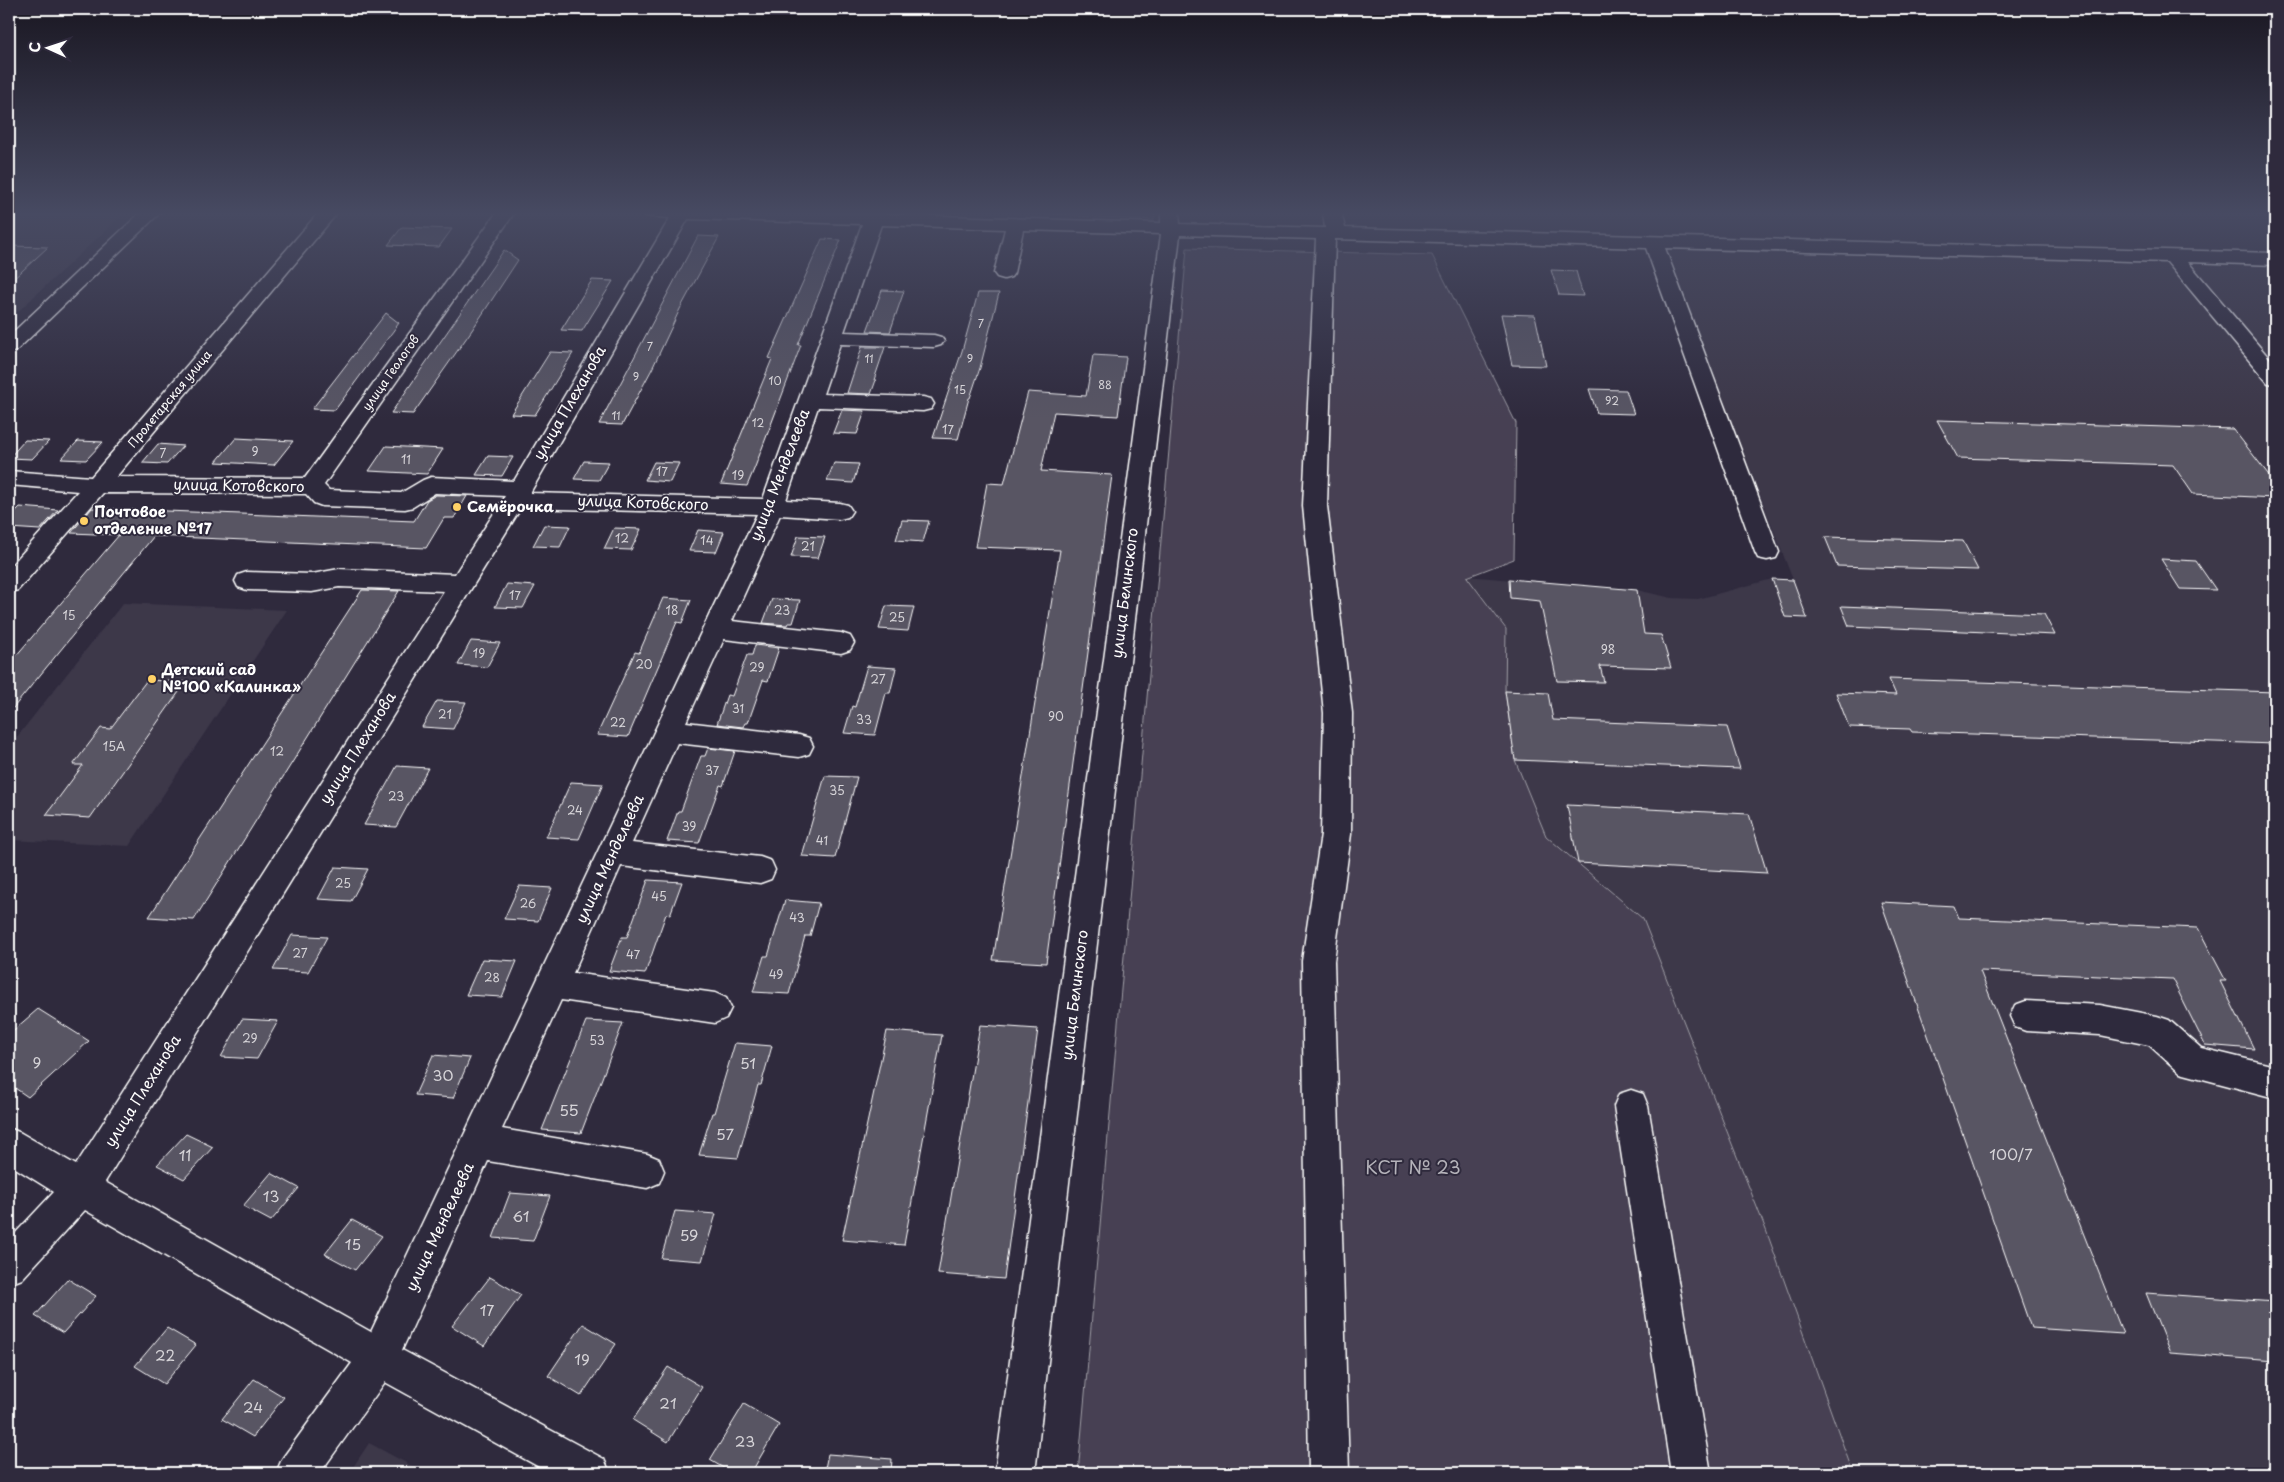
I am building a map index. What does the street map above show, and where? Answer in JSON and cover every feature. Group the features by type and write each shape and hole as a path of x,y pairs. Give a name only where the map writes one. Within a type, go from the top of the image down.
{"street":[{"path":"9,347 79,281"},
{"name":"Пролетарская улица","path":"9,584 97,485 271,281"},
{"name":"улица Геологов","path":"312,486 457,281"},
{"name":"улица Плеханова","path":"9,1266 81,1189 517,494 642,281"},
{"name":"улица Менделеева","path":"296,1473 380,1358 772,506 851,281"},
{"name":"улица Белинского","path":"1015,1473 1163,281"},
{"path":"1329,281 1315,506 1338,713 1336,834 1318,961 1329,1473"},
{"path":"1667,281 1767,552"},
{"path":"2193,281 2275,378"},
{"path":"831,338 934,341"},
{"path":"809,400 923,404"},
{"name":"улица Котовского","path":"9,478 97,485 312,486 322,498 378,501 405,501 431,485 517,494 840,511"},
{"path":"247,581 312,583 338,578 462,583"},
{"path":"715,629 841,643"},
{"path":"668,731 799,746"},
{"path":"612,852 760,870"},
{"path":"552,984 715,1008"},
{"path":"2026,1016 2100,1020 2157,1032 2192,1062 2275,1082"},
{"path":"1631,1106 1690,1473"},
{"path":"479,1142 647,1171"},
{"path":"9,1145 81,1189 380,1358 590,1473"}],"shaded area":[{"path":"9,281 51,281 9,320"},
{"path":"1676,281 2275,281 2275,1473 1853,1473 1766,1230 1643,919 1546,836 1515,760 1505,691 1506,629 1466,576 1637,590 1672,598 1698,599 1772,579 1793,580"},
{"name":"Детский сад №100 «Калинка»","path":"123,603 287,610 129,846 9,840 9,747"},
{"path":"369,1443 425,1473 349,1473"}],"green space":[{"name":"КСТ № 23","path":"1184,281 1445,281 1516,423 1514,559 1467,577 1506,629 1505,691 1515,760 1546,836 1643,919 1766,1230 1853,1473 1078,1473"}],"building":[{"path":"482,281 504,281 413,414 391,413"},
{"path":"591,281 613,281 582,331 561,330"},
{"path":"674,281 695,281 622,425 599,424"},
{"path":"803,281 824,281 798,345 801,345 747,486 721,484 772,359 769,358"},
{"path":"1555,281 1579,281 1583,296 1559,295"},
{"path":"882,290 904,291 890,332 867,331"},
{"path":"978,293 999,293 980,368 969,398 958,439 933,438 962,351"},
{"path":"386,313 399,323 335,410 312,409"},
{"path":"1501,314 1535,315 1546,366 1512,365"},
{"path":"862,347 885,347 874,380 876,380 871,394 847,393"},
{"path":"550,352 573,353 535,415 511,414"},
{"path":"1093,355 1126,357 1118,416 1054,412 1041,471 1112,475 1046,963 993,960 1060,550 975,547 987,483 1004,484 1028,392 1086,396"},
{"path":"1589,389 1626,390 1634,414 1597,413"},
{"path":"842,410 865,411 857,434 833,433"},
{"path":"1937,420 2233,429 2275,483 2275,498 2193,494 2173,465 1958,458"},
{"path":"236,438 293,441 274,465 216,462"},
{"path":"25,440 49,441 32,459 9,458"},
{"path":"78,441 103,442 86,460 61,459"},
{"path":"158,444 183,446 167,464 142,463"},
{"path":"386,446 443,449 427,474 369,471"},
{"path":"488,456 513,457 502,476 476,475"},
{"path":"584,461 609,462 599,480 574,479"},
{"path":"654,462 679,463 670,482 645,480"},
{"path":"834,463 859,464 853,483 827,481"},
{"path":"436,495 467,496 454,518 444,518 426,548 154,536 9,713 9,664 119,535 71,533 92,508 414,521 427,500"},
{"path":"20,507 58,510 40,530 9,528 9,518"},
{"path":"902,520 929,521 923,542 896,540"},
{"path":"544,525 570,526 560,547 533,546"},
{"path":"614,528 641,529 631,550 604,549"},
{"path":"698,530 724,532 716,552 689,551"},
{"path":"798,536 825,537 818,558 791,557"},
{"path":"1825,537 1963,541 1978,570 1837,566"},
{"path":"2161,559 2196,561 2216,590 2180,589"},
{"path":"1509,579 1637,590 1644,634 1661,635 1671,668 1600,666 1604,682 1557,681 1540,601 1510,598"},
{"path":"1772,579 1793,580 1807,618 1785,617"},
{"path":"507,584 535,586 523,608 495,607"},
{"path":"362,590 399,591 194,920 149,917"},
{"path":"663,598 691,600 682,623 677,622 628,737 597,735 635,652 639,653"},
{"path":"772,599 800,600 793,623 788,623 787,625 763,623"},
{"path":"886,606 914,607 908,631 879,629"},
{"path":"1841,606 2044,614 2055,635 1849,626"},
{"path":"471,641 500,643 487,667 458,665"},
{"path":"755,645 779,648 768,681 763,680 748,723 745,723 743,727 717,724 727,695 732,696 747,655 752,655"},
{"path":"867,666 896,668 890,693 886,693 875,735 844,733 852,706 855,707"},
{"path":"1889,679 2275,692 2275,744 1912,732 1910,729 1849,727 1836,693 1896,695"},
{"path":"147,680 186,682 90,818 46,815 83,765 73,765 101,728 110,729"},
{"path":"1505,691 1548,693 1553,720 1727,727 1740,769 1515,760"},
{"path":"437,701 466,702 453,729 422,727"},
{"path":"708,748 735,751 723,786 720,785 699,843 667,841 678,811 681,811 701,756 705,756"},
{"path":"397,766 428,768 396,827 364,825"},
{"path":"825,776 857,777 835,858 802,856"},
{"path":"571,782 603,784 579,839 546,837"},
{"path":"1567,805 1749,814 1767,873 1578,863"},
{"path":"335,867 368,869 351,901 318,899"},
{"path":"648,880 682,882 670,915 666,914 645,974 609,971 622,937 627,937"},
{"path":"519,886 552,888 538,921 504,919"},
{"path":"785,900 819,903 810,936 805,936 789,994 753,992 764,956 768,956"},
{"path":"1881,902 1954,906 1959,918 2198,928 2226,981 2220,981 2254,1049 2205,1045 2172,979 1980,971 2123,1334 2031,1328"},
{"path":"292,935 327,937 308,972 273,970"},
{"path":"482,959 517,961 502,997 466,995"},
{"path":"38,1009 89,1041 28,1097 9,1084 9,1034"},
{"path":"242,1019 278,1021 257,1059 221,1057"},
{"path":"586,1021 623,1023 581,1133 542,1130"},
{"path":"980,1025 1038,1029 1004,1279 938,1274"},
{"path":"887,1031 942,1035 904,1245 842,1240"},
{"path":"735,1043 772,1046 761,1085 758,1085 738,1158 699,1155 712,1113 714,1113"},
{"path":"433,1055 470,1058 453,1098 415,1095"},
{"path":"186,1134 213,1147 184,1179 157,1165"},
{"path":"271,1173 299,1188 271,1221 243,1206"},
{"path":"510,1193 550,1196 533,1241 493,1238"},
{"path":"675,1211 716,1214 702,1261 661,1258"},
{"path":"352,1220 382,1236 355,1270 325,1254"},
{"path":"490,1277 521,1295 484,1346 452,1326"},
{"path":"68,1279 96,1296 63,1333 35,1316"},
{"path":"2146,1293 2275,1302 2275,1361 2170,1353"},
{"path":"583,1324 616,1344 581,1396 548,1376"},
{"path":"167,1328 196,1345 164,1384 135,1366"},
{"path":"668,1367 702,1387 668,1442 633,1420"},
{"path":"254,1379 284,1397 253,1437 222,1419"},
{"path":"744,1404 779,1425 751,1473 732,1473 710,1460"},
{"path":"828,1454 892,1459 891,1473 824,1473"}],"place":[{"name":"Семёрочка","path":"457,507"},
{"name":"Почтовое отделение №17","path":"84,521"},
{"name":"Детский сад №100 «Калинка»","path":"152,679"}]}
